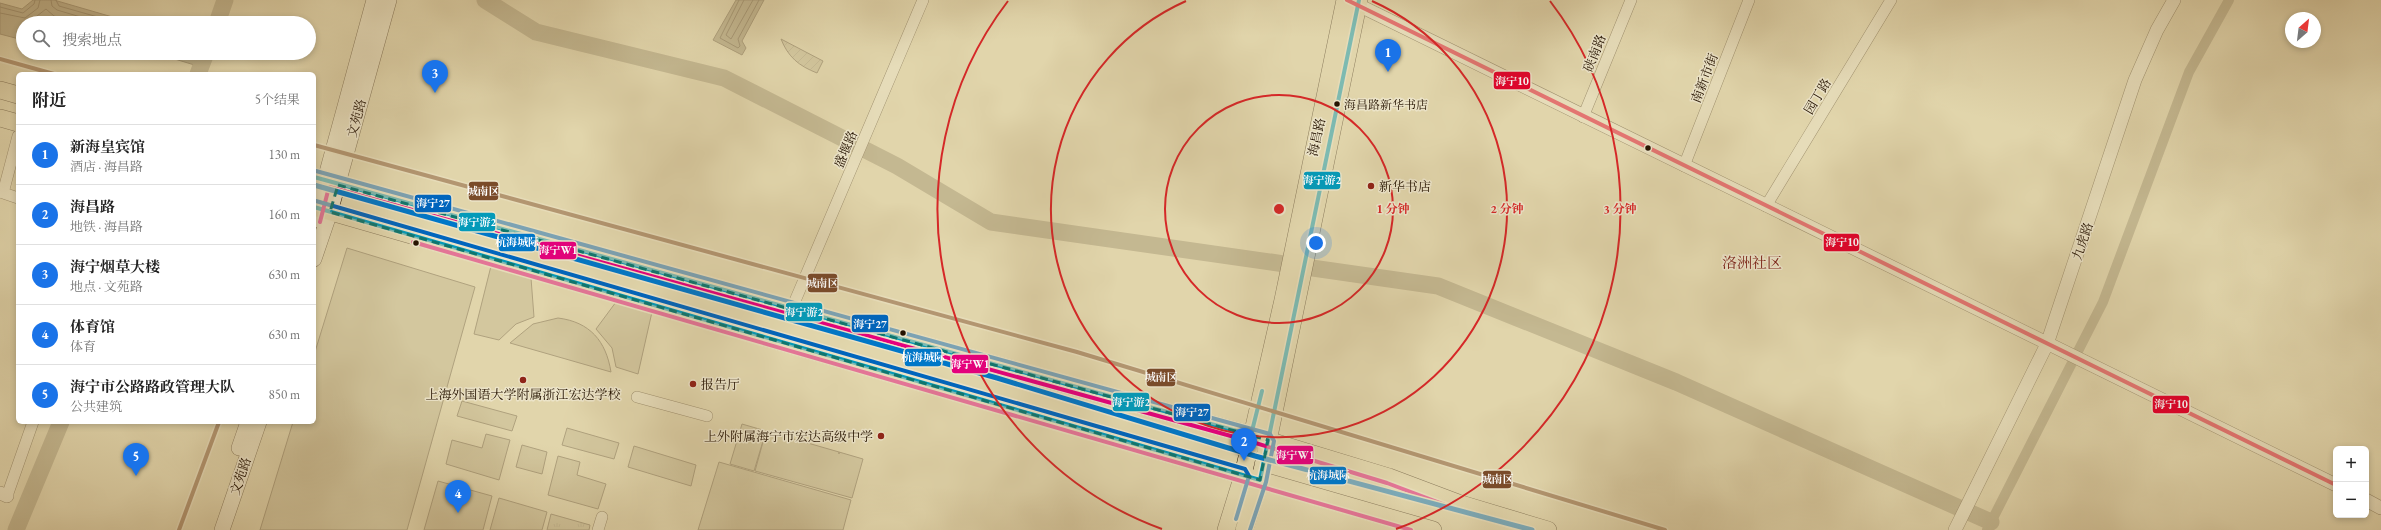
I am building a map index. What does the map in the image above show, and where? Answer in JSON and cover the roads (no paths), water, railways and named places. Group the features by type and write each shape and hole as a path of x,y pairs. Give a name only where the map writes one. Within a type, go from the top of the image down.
{"main road":[{"name":"文苑路","path":"316,240 319,212 325,181 374,0"},
{"name":"文苑路","path":"325,181 389,0"},
{"name":"海昌路","path":"1244,530 1260,480 1268,440 1290,301 1352,1"},
{"path":"0,90 16,94"},
{"path":"0,118 16,122"},
{"path":"325,181 1252,435 1389,477 1458,503 1548,530"},
{"path":"319,212 1433,530"},
{"name":"海昌路","path":"1226,530 1243,475 1252,435 1290,301"},
{"name":"文苑路","path":"212,530 247,424"},
{"name":"文苑路","path":"222,530 258,424"}],"street":[{"name":"盛堰路","path":"792,308 923,0"},
{"name":"硖南路","path":"1584,116 1631,0"},
{"name":"南新市街","path":"1684,166 1749,0"},
{"name":"园丁路","path":"1766,206 1891,0"},
{"name":"九虎路","path":"1955,530 2051,347 2135,80 2157,30 2174,0"},
{"path":"1352,1 2051,347 2333,484"},
{"path":"16,143 2,192 16,197"},
{"path":"637,397 707,416"},
{"path":"4,494 32,424"},
{"path":"2369,502 2381,508"},
{"path":"598,530 602,517"}],"water":[{"path":"33,0 54,0 109,16 16,16 16,38 0,34 0,3 22,9"},
{"path":"736,0 764,0 742,41 746,48 742,55 713,40"},
{"path":"178,60 204,60 201,67"}],"waterway":[{"path":"219,16 225,0"},
{"path":"485,0 536,32 724,78 897,166 991,222 1438,286 1676,382 1991,522"},
{"path":"1987,530 2103,302 2189,72 2229,0"},
{"path":"199,72 203,60"},
{"path":"16,530 60,424"}],"place":[{"name":"新海皇宾馆","path":"1388,72"},
{"name":"海宁烟草大楼","path":"435,93"},
{"name":"海昌路新华书店","path":"1337,104"},
{"name":"新华书店","path":"1371,186"},
{"name":"上海外国语大学附属浙江宏达学校","path":"523,380"},
{"name":"报告厅","path":"693,384"},
{"name":"上外附属海宁市宏达高级中学","path":"881,436"},
{"name":"海昌路","path":"1244,461"},
{"name":"海宁市公路路政管理大队","path":"136,476"},
{"name":"体育馆","path":"458,513"}],"district":[{"name":"洛洲社区","path":"1752,263"}]}
